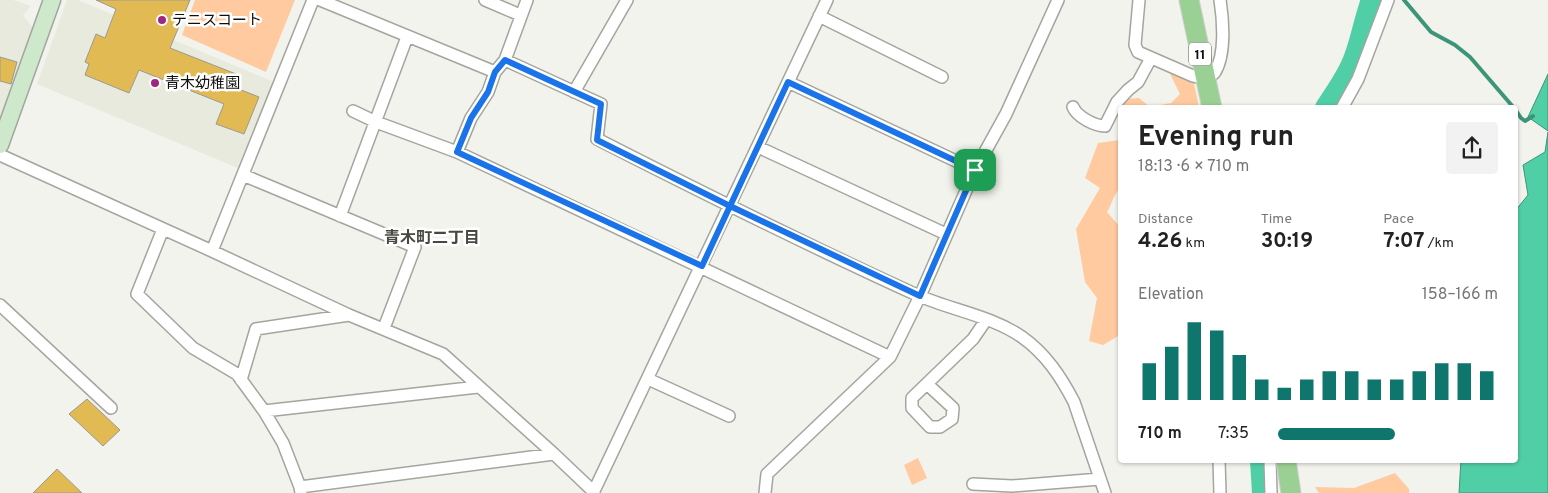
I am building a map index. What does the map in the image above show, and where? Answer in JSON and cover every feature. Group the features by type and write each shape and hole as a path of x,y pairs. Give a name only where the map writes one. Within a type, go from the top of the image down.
{"main road":[{"path":"0,145 52,0"},
{"name":"11","path":"1189,0 1211,105"},
{"path":"1286,463 1291,493"}],"street":[{"path":"212,250 313,0"},
{"path":"320,0 495,72"},
{"path":"485,0 520,15"},
{"path":"457,152 471,118 488,92 495,72 505,60 527,0"},
{"path":"574,92 627,0"},
{"path":"0,154 212,250 349,315 443,354 594,492 827,0"},
{"path":"765,493 767,474 890,357 920,296 975,170 1006,114 1058,0"},
{"path":"1139,0 1135,45 1138,52 1193,76 1206,79 1215,72 1221,52 1223,20 1220,0"},
{"path":"1344,105 1358,79 1388,0"},
{"path":"819,16 942,77"},
{"path":"340,216 407,37"},
{"path":"1073,107 1079,116 1099,126 1105,126 1117,102 1138,82 1151,58"},
{"path":"505,60 601,104 597,140 730,206 920,296 986,320 1022,337 1057,371 1074,402 1105,493"},
{"path":"788,82 975,170"},
{"path":"353,111 376,122 457,152 702,266 890,357"},
{"path":"758,147 946,234"},
{"path":"242,176 415,247 384,328"},
{"path":"163,229 137,294 193,348 236,374 241,380 264,411 283,443 300,490 554,454"},
{"path":"0,305 111,408"},
{"path":"241,380 256,329 349,315"},
{"path":"927,384 973,339 986,320"},
{"path":"648,379 730,416"},
{"path":"264,411 478,387"},
{"path":"1219,463 1220,493"},
{"path":"1270,463 1271,493"},
{"path":"973,484 1012,486 1100,479"}],"shaded area":[{"path":"0,0 13,0 31,6 23,15 36,32 0,126"},
{"name":"青木幼稚園","path":"67,0 78,0 274,82 238,168 37,84"},
{"path":"195,0 295,0 266,72 182,35"},
{"path":"1166,66 1193,79 1199,105 1160,105 1171,103 1180,94"},
{"path":"1548,74 1548,131 1528,117"},
{"path":"1139,98 1148,105 1119,105 1124,99"},
{"path":"1118,106 1118,116 1114,111"},
{"path":"1548,132 1548,493 1459,493 1461,463 1518,463 1518,207 1528,195 1523,165 1545,152"},
{"path":"1118,140 1118,190 1107,212 1118,225 1118,336 1103,345 1089,341 1097,298 1085,282 1076,229 1100,188 1085,178 1098,143"},
{"path":"918,458 927,478 912,485 904,465"},
{"path":"1395,473 1409,489 1409,493 1319,493 1315,487 1354,488"}],"building":[{"path":"96,0 190,0 170,48 236,74 231,86 259,97 244,134 216,124 224,104 139,70 129,93 85,75 89,64 85,62 96,34 105,38 116,9"},
{"path":"0,57 17,62 11,84 0,81"},
{"path":"87,399 120,430 103,446 69,414"},
{"path":"57,469 82,493 33,493"}],"waterway":[{"path":"1329,105 1353,64 1373,0"},
{"path":"1404,0 1431,32 1455,45 1470,57 1511,105"},
{"path":"1518,114 1525,121 1533,116"},
{"path":"1262,463 1264,493"}],"place":[{"name":"テニスコート","path":"162,20"},
{"name":"青木幼稚園","path":"155,83"}],"district":[{"name":"青木町二丁目","path":"432,237"}],"route":[{"path":"975,170 788,82 730,206 702,266 457,152 471,118 488,92 495,72 505,60 601,104 597,140 730,206 920,296 947,230 975,170"}]}
